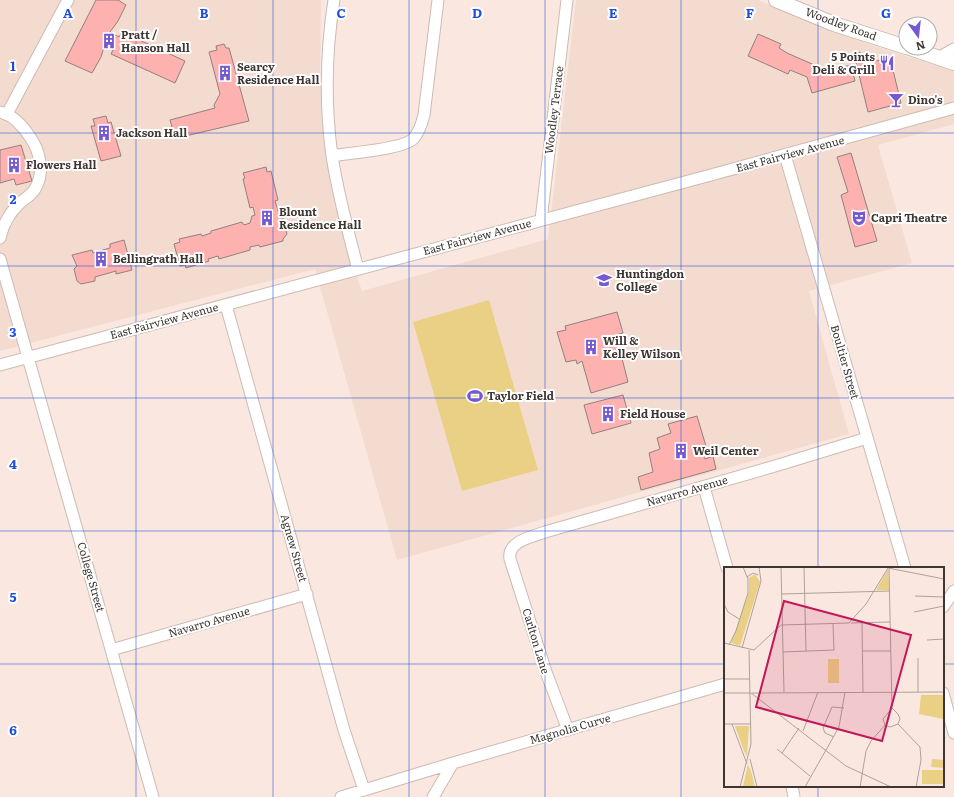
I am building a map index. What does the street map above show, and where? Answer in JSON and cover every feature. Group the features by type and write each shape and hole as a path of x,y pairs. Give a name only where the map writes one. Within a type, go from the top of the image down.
{"main road":[{"name":"Woodley Road","path":"776,0 834,24 898,44"},
{"path":"937,56 954,63"}],"street":[{"path":"0,238 13,210 36,189 40,172 39,156 34,142 26,130 3,113 68,0"},
{"path":"334,0 328,75 332,156 341,202 358,269"},
{"path":"332,156 402,145 414,139 421,126 424,115 438,0"},
{"name":"Woodley Terrace","path":"542,220 567,0"},
{"path":"940,57 954,49"},
{"name":"East Fairview Avenue","path":"0,365 785,155 954,108"},
{"name":"Boultier Street","path":"785,155 905,567"},
{"name":"College Street","path":"0,259 153,797"},
{"name":"Agnew Street","path":"226,305 344,730 364,790"},
{"name":"Navarro Avenue","path":"510,550 517,543 546,532 867,438"},
{"path":"704,486 727,567"},
{"name":"Carlton Lane","path":"510,550 510,559 546,672 568,730"},
{"path":"944,606 954,591"},
{"name":"Navarro Avenue","path":"111,650 307,594"},
{"name":"Magnolia Curve","path":"341,797 724,684"},
{"path":"944,697 954,733"},
{"path":"432,797 453,763"},
{"path":"792,787 794,797"}],"shaded area":[{"name":"Huntingdon College","path":"0,0 321,0 320,70 330,177 351,259 362,291 548,239 576,0 758,0 871,45 898,53 898,56 906,56 954,71 954,124 878,145 912,263 809,291 849,434 397,560 315,269 0,351"},
{"name":"Taylor Field","path":"489,300 538,470 462,491 413,322"}],"building":[{"name":"Pratt / Hanson Hall","path":"96,0 118,0 126,5 118,21 110,32 119,37 122,32 185,61 175,83 111,54 114,48 105,44 101,57 92,73 65,61"},
{"path":"758,34 781,44 779,48 787,53 828,71 851,65 855,81 812,93 807,77 790,70 788,74 748,56"},
{"name":"Searcy Residence Hall","path":"224,44 226,48 229,48 249,121 177,138 175,136 171,137 169,128 172,127 170,120 215,108 214,105 220,94 209,52 217,50 216,46"},
{"path":"860,52 862,59 875,56 876,61 890,58 901,103 868,112 854,54"},
{"name":"Jackson Hall","path":"106,116 108,123 111,122 121,156 101,161 91,126 95,126 93,119"},
{"name":"Flowers Hall","path":"21,145 32,181 16,185 14,179 0,183 0,150"},
{"name":"Capri Theatre","path":"851,153 877,241 855,247 841,195 848,192 837,157"},
{"name":"Blount Residence Hall","path":"266,167 267,172 271,171 278,200 275,201 278,211 281,211 287,234 283,241 260,247 259,245 250,247 250,250 219,259 218,256 208,259 209,261 186,268 185,265 180,266 174,244 180,242 179,239 201,234 202,236 211,233 211,231 242,222 244,225 250,223 252,216 255,215 253,207 250,208 243,173"},
{"name":"Bellingrath Hall","path":"124,240 132,270 116,274 116,271 95,277 95,281 81,284 77,281 74,269 77,266 72,255 92,250 93,253 110,248 110,244"},
{"name":"Will & Kelley Wilson","path":"617,312 623,333 616,335 628,382 591,393 582,361 577,364 576,360 566,362 557,332 566,330 565,326"},
{"name":"Field House","path":"623,395 631,423 592,434 584,405"},
{"name":"Weil Center","path":"697,416 708,453 703,455 705,459 713,456 716,469 641,490 638,477 653,472 649,453 660,449 657,438 671,433 668,424"}],"place":[{"name":"Pratt / Hanson Hall","path":"109,41"},
{"name":"5 Points Deli & Grill","path":"887,63"},
{"name":"Searcy Residence Hall","path":"225,73"},
{"name":"Dino's","path":"896,100"},
{"name":"Jackson Hall","path":"104,133"},
{"name":"Flowers Hall","path":"14,165"},
{"name":"Blount Residence Hall","path":"267,218"},
{"name":"Capri Theatre","path":"859,218"},
{"name":"Bellingrath Hall","path":"101,259"},
{"name":"Huntingdon College","path":"604,280"},
{"name":"Will & Kelley Wilson","path":"591,347"},
{"name":"Taylor Field","path":"475,396"},
{"name":"Field House","path":"608,414"},
{"name":"Weil Center","path":"681,451"}]}
